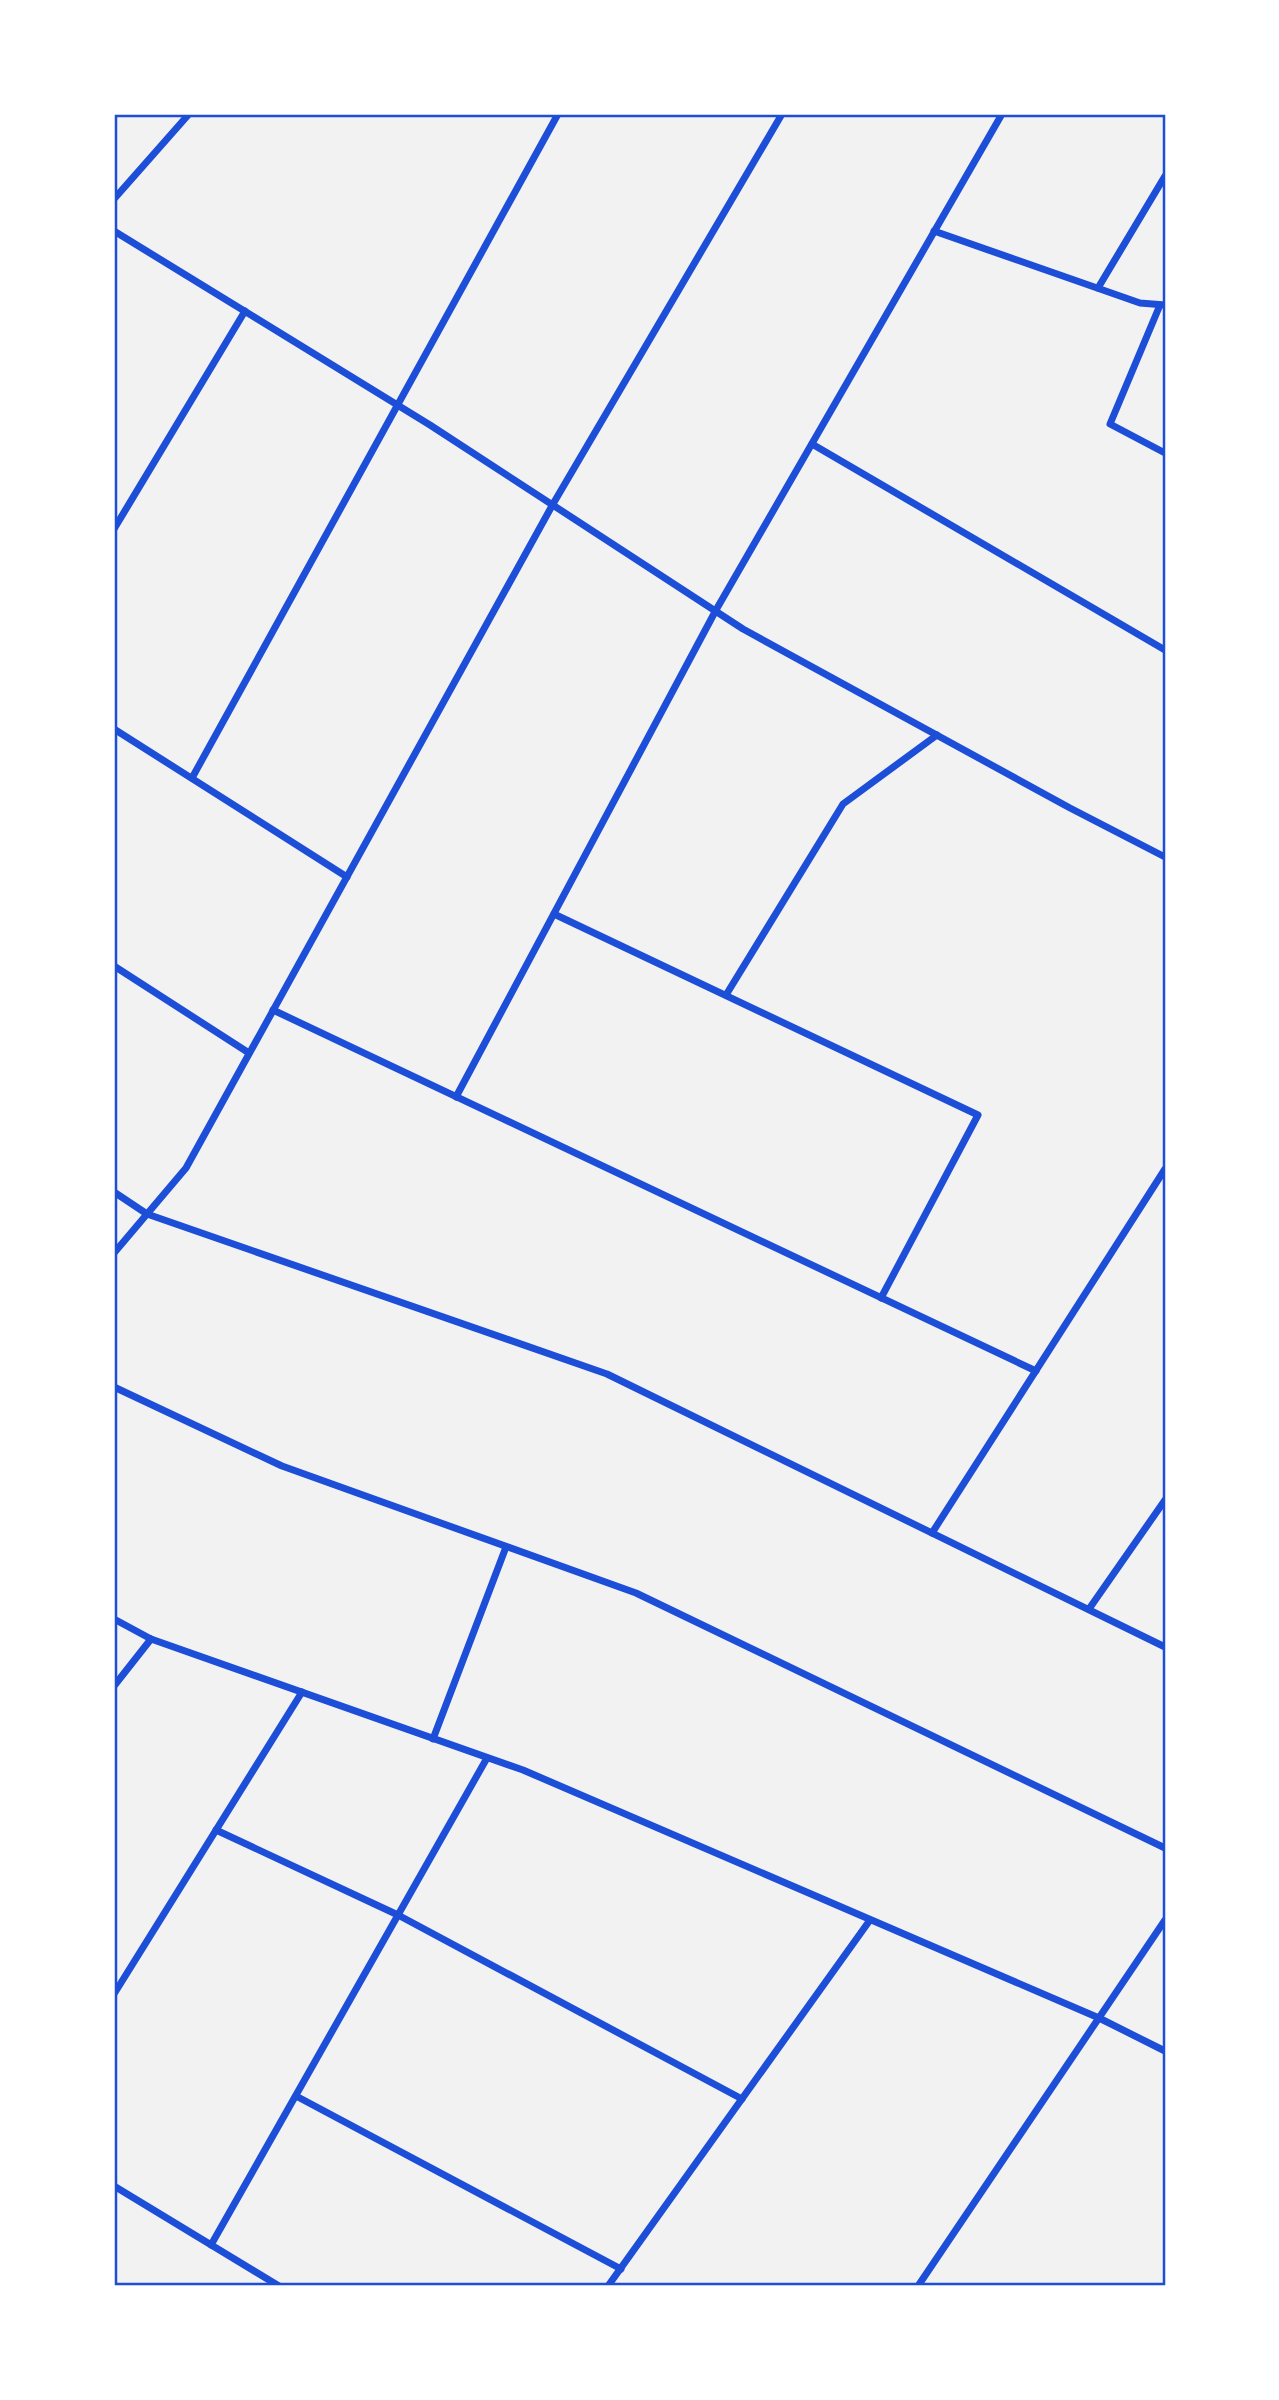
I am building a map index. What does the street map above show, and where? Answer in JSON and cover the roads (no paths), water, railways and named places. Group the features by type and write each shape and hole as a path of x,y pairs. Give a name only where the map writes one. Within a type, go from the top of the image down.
{"street":[{"path":"114,199 189,114"},
{"path":"192,778 558,114"},
{"path":"114,1253 186,1168 552,504 782,114"},
{"path":"456,1097 716,610 1002,114"},
{"path":"1098,288 1165,176"},
{"path":"114,231 398,405 743,629 1165,857"},
{"path":"934,231 1140,303 1163,305 1110,424 1165,453"},
{"path":"114,529 245,312"},
{"path":"812,444 1165,650"},
{"path":"114,729 347,877"},
{"path":"726,995 843,804 937,735"},
{"path":"554,914 978,1115 881,1298"},
{"path":"114,967 249,1053"},
{"path":"273,1010 1036,1371"},
{"path":"932,1533 1165,1169"},
{"path":"114,1192 147,1214 607,1374 1165,1647"},
{"path":"114,1387 282,1466 636,1592 1165,1848"},
{"path":"1089,1609 1165,1500"},
{"path":"433,1739 506,1547"},
{"path":"114,1619 151,1639 523,1770 1099,2018 1165,2051"},
{"path":"114,1686 151,1639"},
{"path":"114,1994 302,1692"},
{"path":"211,2245 487,1758"},
{"path":"216,1830 398,1915 743,2099"},
{"path":"608,2286 870,1920"},
{"path":"918,2286 1165,1920"},
{"path":"296,2096 621,2269"},
{"path":"115,2189 279,2286"}]}
